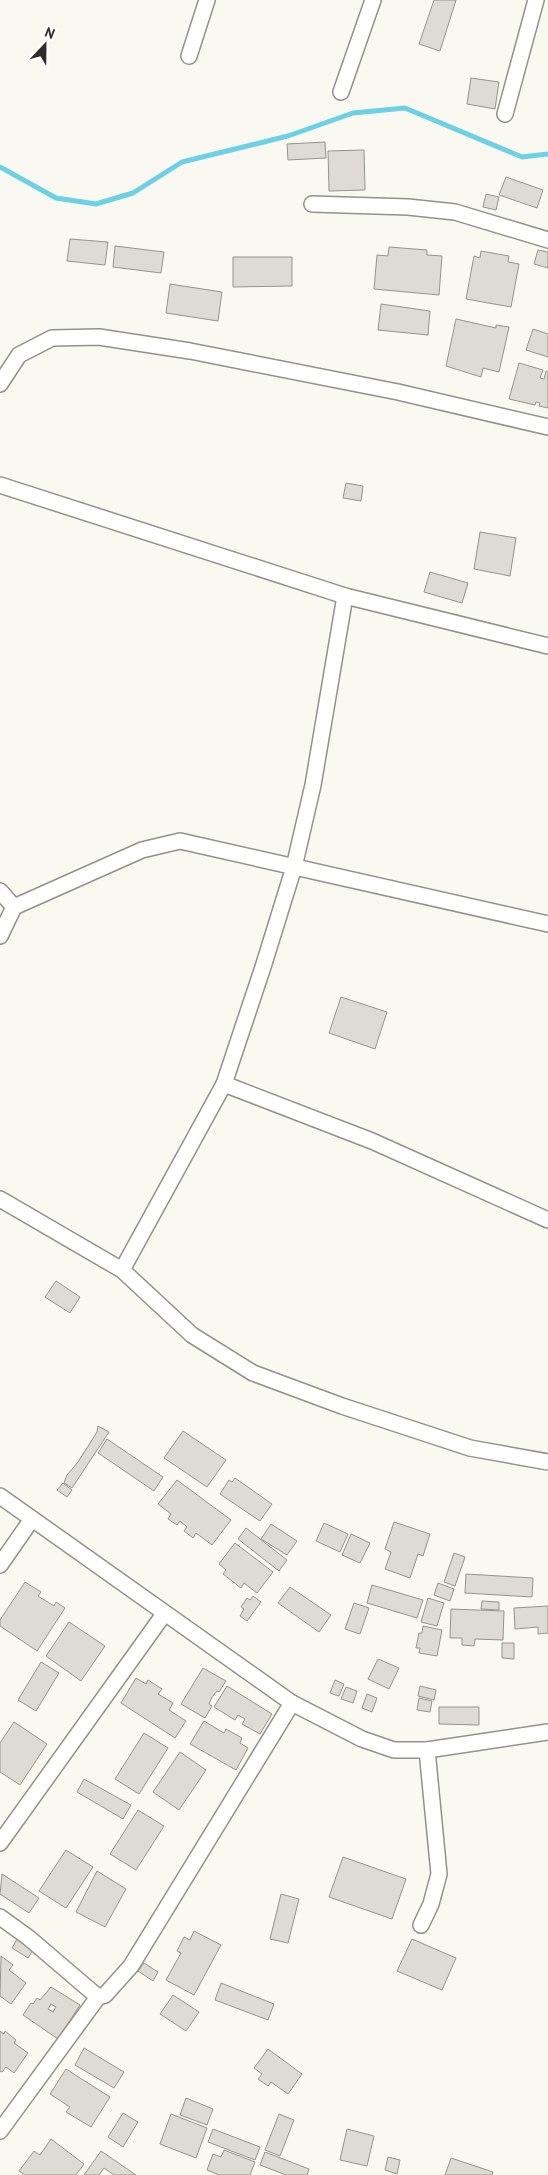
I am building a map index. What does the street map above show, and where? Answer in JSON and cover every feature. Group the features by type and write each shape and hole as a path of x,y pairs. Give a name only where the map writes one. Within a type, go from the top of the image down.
{"street":[{"path":"189,56 207,0"},
{"path":"340,92 373,0"},
{"path":"505,114 536,0"},
{"path":"312,204 408,207 454,212 548,240"},
{"path":"0,384 19,355 52,338 98,337 190,351 380,389 548,427"},
{"path":"0,485 345,596 548,646"},
{"path":"122,1270 224,1084 294,867 313,785 345,596"},
{"path":"0,936 14,907 142,850 180,840 548,924"},
{"path":"0,891 14,907"},
{"path":"224,1084 372,1140 548,1220"},
{"path":"0,1199 122,1270 192,1335 253,1372 342,1406 470,1448 548,1462"},
{"path":"0,1496 292,1703 362,1739 394,1750 427,1750 548,1732"},
{"path":"0,1565 32,1519"},
{"path":"0,1843 164,1614"},
{"path":"0,2131 98,1997 105,1995 130,1966 292,1703"},
{"path":"421,1925 431,1904 439,1874 427,1750"},
{"path":"0,1917 29,1938 98,1997"}],"building":[{"path":"434,0 456,0 440,51 419,44"},
{"path":"471,78 499,82 495,109 467,104"},
{"path":"325,142 326,158 288,160 287,144"},
{"path":"364,150 365,190 329,191 328,151"},
{"path":"506,177 543,190 537,208 499,195"},
{"path":"486,194 499,197 496,210 483,207"},
{"path":"70,239 108,242 105,265 67,261"},
{"path":"115,246 164,252 161,273 113,267"},
{"path":"389,247 427,250 427,255 442,256 439,295 374,289 377,255 388,256"},
{"path":"538,250 548,252 548,268 534,264"},
{"path":"481,251 509,256 508,262 519,264 511,307 466,299 474,256 480,258"},
{"path":"233,257 292,257 292,286 233,287"},
{"path":"170,284 222,292 218,321 166,313"},
{"path":"381,304 430,311 428,335 378,330"},
{"path":"456,319 496,328 496,325 509,327 499,372 483,368 481,377 446,366"},
{"path":"533,329 548,334 548,357 526,350"},
{"path":"519,363 543,370 540,378 544,379 546,371 548,372 548,408 539,406 540,403 536,402 535,405 509,399"},
{"path":"346,483 363,486 361,501 343,498"},
{"path":"480,532 516,538 510,576 474,569"},
{"path":"430,572 468,583 462,603 424,592"},
{"path":"341,997 387,1012 375,1049 329,1033"},
{"path":"56,1281 80,1297 70,1313 45,1297"},
{"path":"98,1426 109,1432 72,1488 64,1483 67,1475 78,1462 97,1432"},
{"path":"183,1431 226,1460 207,1487 164,1458"},
{"path":"107,1439 163,1477 154,1491 98,1453"},
{"path":"235,1478 272,1504 260,1521 220,1494 229,1480 232,1482"},
{"path":"177,1480 231,1520 212,1545 196,1533 193,1538 184,1531 187,1527 180,1521 177,1525 168,1519 171,1514 158,1504"},
{"path":"63,1483 72,1490 67,1497 57,1490"},
{"path":"394,1522 430,1534 423,1556 418,1554 410,1578 385,1569 391,1552 385,1549"},
{"path":"324,1523 348,1534 340,1552 316,1541"},
{"path":"271,1524 297,1541 287,1555 261,1539"},
{"path":"246,1528 287,1560 279,1571 238,1539"},
{"path":"351,1534 370,1543 360,1563 342,1555"},
{"path":"235,1543 273,1572 257,1593 244,1583 241,1588 223,1574 226,1570 219,1564"},
{"path":"454,1553 465,1557 455,1586 444,1582"},
{"path":"466,1574 533,1578 532,1597 465,1593"},
{"path":"25,1582 41,1592 38,1596 54,1606 56,1602 65,1608 37,1651 0,1626 0,1620"},
{"path":"438,1583 454,1589 450,1601 434,1595"},
{"path":"372,1585 423,1600 417,1618 367,1603"},
{"path":"290,1587 331,1615 319,1632 278,1603"},
{"path":"253,1596 261,1602 247,1621 240,1616 244,1609 241,1607 247,1598 250,1600"},
{"path":"428,1598 444,1603 437,1626 421,1622"},
{"path":"482,1601 499,1602 499,1610 481,1609"},
{"path":"354,1603 369,1608 360,1634 345,1629"},
{"path":"548,1606 548,1633 538,1634 538,1627 515,1629 514,1608"},
{"path":"451,1609 504,1611 503,1640 475,1639 474,1646 462,1645 462,1638 450,1638"},
{"path":"69,1622 105,1646 81,1681 46,1656"},
{"path":"423,1626 442,1630 437,1656 419,1653 420,1648 416,1648 419,1633 422,1633"},
{"path":"502,1643 514,1643 514,1659 502,1658"},
{"path":"378,1659 399,1668 389,1689 368,1679"},
{"path":"41,1662 59,1673 36,1711 18,1700"},
{"path":"203,1668 226,1681 219,1692 217,1691 212,1697 209,1704 212,1706 205,1718 181,1704"},
{"path":"136,1678 146,1684 148,1680 162,1689 158,1694 173,1703 169,1710 186,1721 175,1738 121,1703"},
{"path":"335,1680 344,1684 339,1696 330,1693"},
{"path":"227,1686 272,1714 260,1734 242,1724 245,1719 238,1715 235,1720 214,1707"},
{"path":"420,1686 436,1690 434,1700 418,1696"},
{"path":"346,1687 357,1691 353,1703 341,1699"},
{"path":"367,1694 377,1698 372,1712 362,1708"},
{"path":"419,1698 432,1701 430,1712 417,1710"},
{"path":"439,1707 479,1707 479,1725 439,1724"},
{"path":"204,1721 224,1733 226,1729 242,1738 240,1743 248,1748 236,1770 190,1744"},
{"path":"14,1722 47,1744 20,1785 0,1772 0,1743"},
{"path":"144,1733 168,1748 139,1794 115,1779"},
{"path":"180,1752 206,1770 179,1810 153,1792"},
{"path":"84,1779 131,1805 123,1819 77,1792"},
{"path":"138,1810 164,1826 136,1870 110,1854"},
{"path":"66,1850 93,1867 66,1908 39,1891"},
{"path":"343,1857 406,1879 392,1919 329,1897"},
{"path":"97,1871 126,1889 105,1927 76,1912"},
{"path":"2,1874 39,1898 29,1913 0,1894"},
{"path":"281,1894 299,1899 288,1943 270,1939"},
{"path":"194,1931 221,1945 194,1995 166,1980 181,1953 177,1951 184,1937 190,1940"},
{"path":"17,1939 34,1949 28,1958 12,1948"},
{"path":"412,1939 456,1958 442,1990 397,1971"},
{"path":"1,1956 13,1965 9,1970 26,1983 11,2004 0,1996"},
{"path":"144,1963 158,1972 153,1981 138,1971"},
{"path":"221,1983 274,2004 268,2020 215,2000"},
{"path":"51,1987 80,2005 58,2039 23,2015 31,2003 33,2004 37,1998 40,2000","holes":["51,2004 56,2007 53,2012 48,2009"]},
{"path":"173,1995 199,2012 186,2031 160,2014"},
{"path":"0,2031 4,2034 5,2031 16,2040 14,2043 28,2053 14,2073 6,2067 2,2072 0,2071"},
{"path":"84,2048 124,2072 114,2088 75,2065"},
{"path":"268,2049 302,2074 288,2094 271,2082 268,2086 258,2079 262,2074 254,2068"},
{"path":"66,2069 110,2097 91,2127 66,2112 70,2107 50,2094"},
{"path":"186,2098 213,2109 207,2125 180,2115"},
{"path":"123,2113 138,2122 123,2147 108,2137"},
{"path":"171,2114 207,2128 196,2158 160,2144"},
{"path":"279,2114 294,2120 280,2156 265,2150"},
{"path":"213,2129 260,2147 255,2160 208,2142"},
{"path":"347,2129 374,2136 367,2166 340,2160"},
{"path":"51,2139 84,2164 76,2175 25,2175 19,2171 34,2151 40,2155"},
{"path":"224,2150 255,2162 250,2175 219,2175 207,2170 213,2154 221,2157"},
{"path":"101,2151 136,2175 114,2175 104,2168 99,2175 84,2175"},
{"path":"265,2152 309,2169 307,2175 286,2175 260,2165"},
{"path":"388,2157 400,2160 397,2174 385,2170"},
{"path":"451,2158 493,2172 492,2175 445,2175"}],"waterway":[{"path":"0,167 56,198 96,204 133,193 182,162 288,136 353,113 405,108 522,157 548,154"}]}
